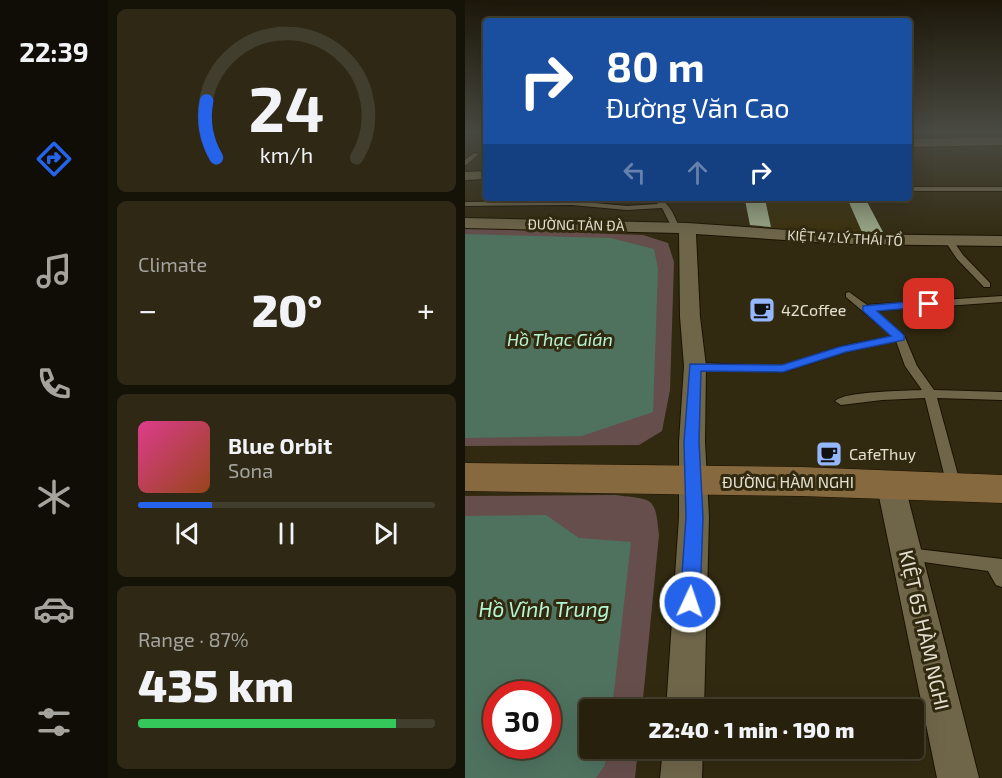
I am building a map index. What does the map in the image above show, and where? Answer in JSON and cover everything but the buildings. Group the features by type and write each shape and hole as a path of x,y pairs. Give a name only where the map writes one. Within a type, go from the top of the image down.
{"main road":[{"name":"ĐƯỜNG HÀM NGHI","path":"465,477 693,482 890,482 1002,489"}],"street":[{"path":"465,176 483,175"},
{"name":"ĐƯỜNG TẢN ĐÀ","path":"465,223 681,228"},
{"path":"681,228 695,366 691,442 694,517 686,699"},
{"name":"KIỆT 47 LÝ THÁI TỔ","path":"681,228 845,240 1002,241"},
{"name":"KIỆT 65 HÀM NGHI","path":"890,482 958,778"},
{"path":"681,778 682,759"}],"lane":[{"path":"912,189 1002,189"},
{"path":"659,201 681,228"},
{"path":"465,204 572,202 607,207 665,206"},
{"path":"949,241 960,257 987,285"},
{"path":"849,295 900,337 911,366 930,393 954,486"},
{"path":"867,309 1002,299"},
{"path":"695,366 783,369 843,349 900,337"},
{"path":"841,401 885,394 1002,396"},
{"path":"907,554 997,565 1002,580"}],"shaded area":[{"path":"745,201 867,201 884,235 751,230"},
{"name":"Hồ Thạc Gián","path":"465,228 643,235 668,243 674,262 670,390 662,431 639,445 465,446"},
{"name":"Hồ Vĩnh Trung","path":"615,495 645,499 650,502 656,513 659,535 643,699 579,699 579,759 637,759 635,778 465,778 465,496"}],"water":[{"name":"Hồ Thạc Gián","path":"465,234 611,238 654,249 658,269 653,412 582,436 465,438"},
{"name":"Hồ Vĩnh Trung","path":"546,515 579,538 631,542 613,699 579,699 579,759 606,759 605,765 596,778 465,778 465,516"}],"place":[{"name":"42Coffee","path":"762,310"},
{"name":"CafeThuy","path":"829,454"}],"route":[{"path":"690,602 694,517 691,442 695,366 783,369 843,349 900,337 867,309 929,304"}]}
